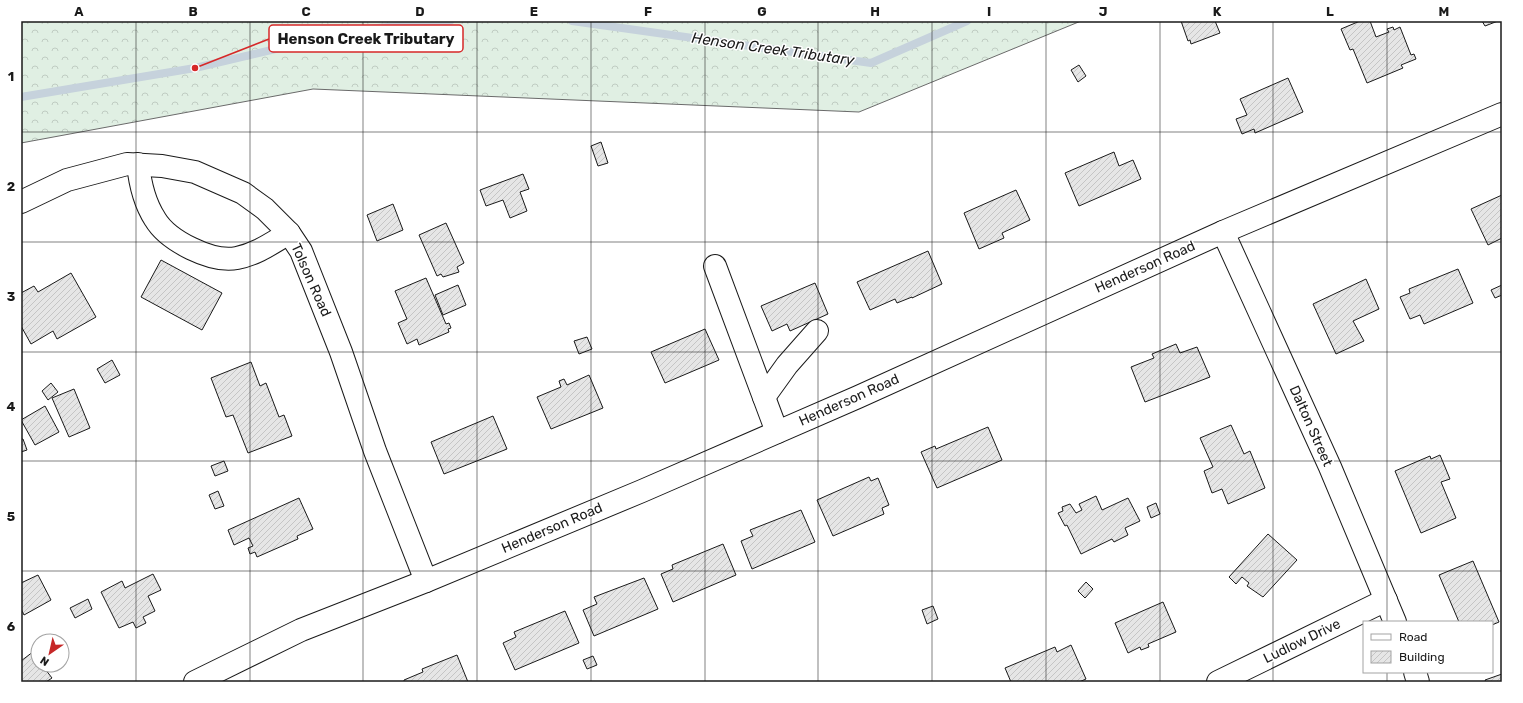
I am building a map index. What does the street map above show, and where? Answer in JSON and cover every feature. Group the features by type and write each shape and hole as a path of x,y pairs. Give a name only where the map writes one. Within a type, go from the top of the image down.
{"street":[{"name":"Henderson Road","path":"195,682 301,630 426,581 777,432 1222,232 1502,114"},
{"name":"Tolson Road","path":"21,202 67,180 127,164 138,164 194,172 214,179 243,193 266,208 289,233 301,251 339,345 376,451 426,581"},
{"path":"138,164 141,186 155,221 172,236 191,249 215,257 235,258 256,253 289,233"},
{"name":"Dalton Street","path":"1222,232 1327,460 1395,621"},
{"path":"714,266 777,432"},
{"path":"764,396 787,365 817,332"},
{"name":"Ludlow Drive","path":"1218,682 1386,600"}],"green space":[{"path":"21,21 1081,21 859,112 313,89 21,143"}],"building":[{"path":"1181,21 1215,21 1220,33 1191,44 1190,40 1188,41"},
{"path":"1360,21 1370,21 1376,37 1389,32 1387,29 1393,27 1394,30 1400,27 1411,55 1414,54 1416,59 1401,65 1403,68 1367,83 1353,49 1350,50 1341,29"},
{"path":"1482,21 1498,21 1485,26"},
{"path":"1079,65 1086,76 1078,82 1071,70"},
{"path":"1288,78 1303,112 1255,133 1254,129 1242,134 1236,119 1247,115 1240,99"},
{"path":"601,142 608,163 598,166 591,146"},
{"path":"1114,152 1119,166 1133,160 1141,179 1079,206 1065,173"},
{"path":"523,174 529,189 520,192 527,211 510,218 503,200 486,206 480,190"},
{"path":"1016,190 1030,220 1002,233 1004,238 979,249 964,213"},
{"path":"1502,195 1502,238 1488,245 1471,209"},
{"path":"393,204 403,230 377,241 367,215"},
{"path":"446,223 464,263 457,267 459,272 443,277 441,274 437,276 419,235"},
{"path":"928,251 942,284 912,298 897,303 895,299 870,310 857,282"},
{"path":"161,260 222,293 202,330 141,297"},
{"path":"1458,269 1473,303 1424,324 1420,315 1410,319 1400,297 1410,293 1409,289"},
{"path":"71,273 96,317 57,339 53,331 31,344 21,326 21,293 34,286 38,292"},
{"path":"426,278 446,324 449,323 451,328 448,329 449,332 419,345 417,339 407,344 398,323 407,319 395,291"},
{"path":"1366,279 1379,309 1353,321 1364,341 1336,354 1313,304"},
{"path":"815,283 828,314 790,331 787,324 772,331 761,306"},
{"path":"458,285 466,305 443,315 435,295"},
{"path":"1502,285 1502,295 1495,298 1491,290"},
{"path":"705,329 719,360 665,383 651,352"},
{"path":"587,337 592,349 579,354 574,341"},
{"path":"1176,344 1180,353 1197,347 1210,377 1145,402 1131,367 1154,358 1152,354"},
{"path":"112,360 120,375 105,383 97,369"},
{"path":"251,362 260,386 266,383 279,417 284,415 292,436 248,453 233,415 226,417 211,378"},
{"path":"589,375 603,408 551,429 537,397 561,387 559,381 564,379 567,385"},
{"path":"51,383 58,392 48,400 42,391"},
{"path":"74,389 90,428 69,437 52,398"},
{"path":"45,406 59,432 35,445 21,420"},
{"path":"493,416 507,449 444,474 431,442"},
{"path":"1231,425 1244,454 1250,451 1265,488 1228,504 1222,489 1212,493 1204,471 1213,467 1200,438"},
{"path":"988,427 1002,460 937,488 921,452 935,446 936,449"},
{"path":"21,439 23,439 27,450 21,452"},
{"path":"1440,455 1450,479 1441,482 1456,518 1421,533 1395,471 1430,456 1431,459"},
{"path":"224,461 228,471 215,476 211,466"},
{"path":"869,477 871,481 878,478 889,505 882,508 884,514 833,536 817,500"},
{"path":"218,491 224,506 215,509 209,495"},
{"path":"1096,496 1102,510 1128,498 1140,521 1125,528 1128,535 1114,542 1112,539 1081,554 1067,525 1065,526 1058,513 1063,511 1062,507 1070,504 1076,513 1082,510 1079,504"},
{"path":"299,498 313,529 297,536 298,539 257,557 255,552 250,554 248,548 253,546 249,538 234,545 228,530"},
{"path":"1156,503 1160,514 1151,518 1147,507"},
{"path":"801,510 815,542 752,569 741,541 753,536 750,530"},
{"path":"1268,534 1297,560 1263,597 1247,586 1249,583 1242,577 1236,584 1229,577"},
{"path":"723,544 736,575 673,602 661,574 673,569 672,565"},
{"path":"1473,561 1499,622 1493,625 1493,621 1459,621 1439,575"},
{"path":"153,574 161,590 148,596 155,611 143,617 146,623 136,628 133,622 119,628 101,592 122,581 125,588"},
{"path":"38,575 51,600 24,615 21,609 21,583"},
{"path":"644,578 658,609 594,636 583,610 597,604 594,597"},
{"path":"1086,582 1093,589 1085,598 1078,591"},
{"path":"88,599 92,609 75,618 70,608"},
{"path":"1163,602 1176,632 1148,644 1149,647 1141,650 1140,647 1128,653 1115,623"},
{"path":"933,606 938,619 927,624 922,610"},
{"path":"565,611 579,643 515,670 503,643 516,637 514,632"},
{"path":"1071,645 1086,679 1079,682 1011,682 1005,668 1055,647 1057,652"},
{"path":"30,654 30,673 48,673 52,678 46,682 21,682 21,661"},
{"path":"457,655 468,682 404,682 404,680 423,672 422,669"},
{"path":"593,656 597,665 587,669 583,660"},
{"path":"1502,674 1502,682 1486,682 1485,680"}],"waterway":[{"name":"Henson Creek Tributary","path":"21,97 195,68 356,30 450,21"},
{"name":"Henson Creek Tributary","path":"572,21 871,63 967,21"}],"place":[{"name":"Henson Creek Tributary","path":"195,68"}]}
